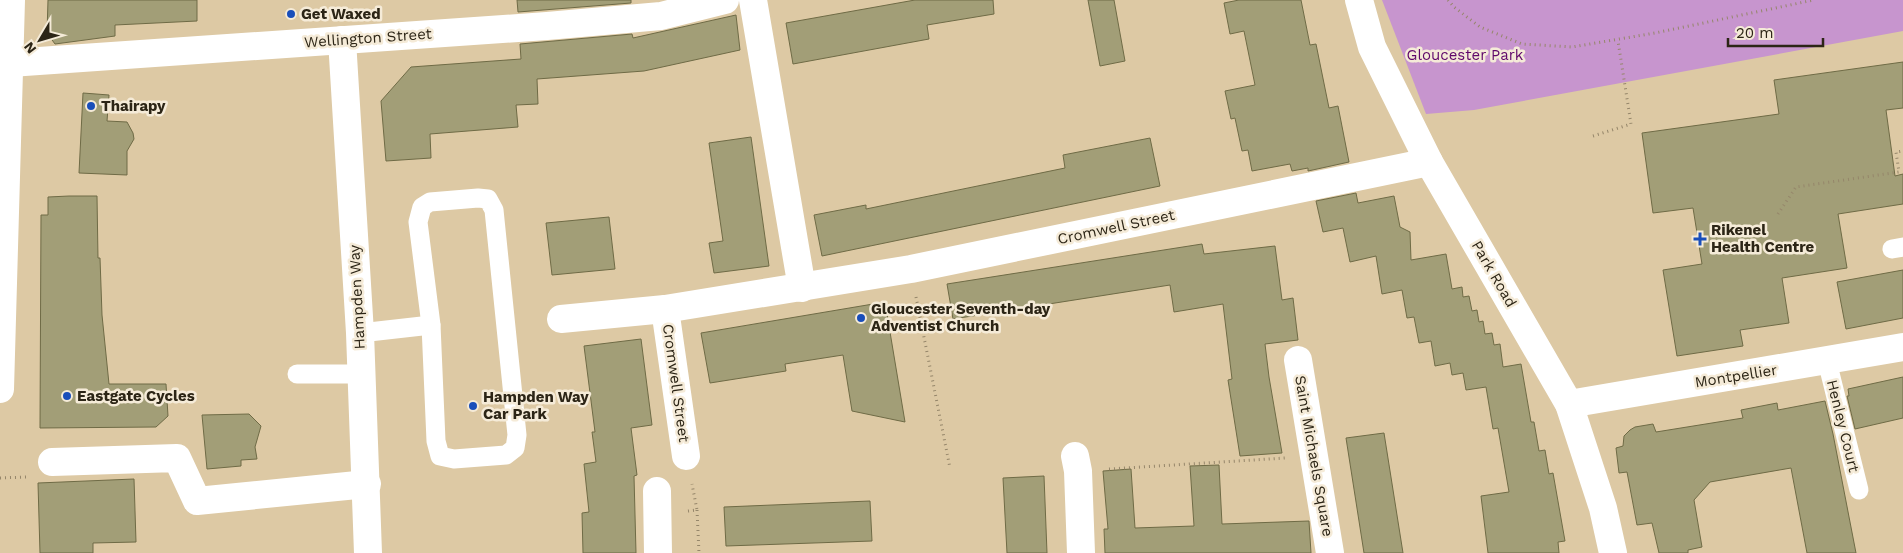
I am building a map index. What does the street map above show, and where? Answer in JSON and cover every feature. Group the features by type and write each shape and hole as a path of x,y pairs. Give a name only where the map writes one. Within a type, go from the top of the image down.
{"street":[{"path":"0,389 11,0"},
{"name":"Wellington Street","path":"10,63 342,40 725,0"},
{"path":"753,0 802,288"},
{"name":"Park Road","path":"1358,0 1372,46 1429,162 1569,404 1603,508 1613,553"},
{"name":"Hampden Way","path":"342,40 360,333 367,484 368,553"},
{"name":"Cromwell Street","path":"561,319 665,309 911,269 1429,162"},
{"name":"Cromwell Street","path":"665,309 686,456"},
{"name":"Montpellier","path":"1569,404 1903,347"},
{"name":"Saint Michaels Square","path":"1298,360 1330,553"},
{"path":"52,462 176,458 197,501 367,484"},
{"path":"1076,463 1081,553"},
{"path":"657,491 658,553"}],"lane":[{"path":"488,199 494,210 517,435 515,448 506,454 454,459 440,456 436,441 431,325 418,222 422,207 430,202 488,199"},
{"path":"360,333 431,325"},
{"name":"Henley Court","path":"1827,361 1859,490"},
{"path":"297,374 361,374"}],"path":[{"path":"1448,0 1480,27 1522,44 1572,47 1618,41 1814,0"},
{"path":"1593,136 1631,124 1618,41"},
{"path":"1778,214 1796,187 1899,172 1896,152 1903,150"},
{"path":"911,269 950,468"},
{"path":"1076,463 1315,456"},
{"path":"0,478 27,477"},
{"path":"697,510 700,553"}],"green space":[{"name":"Gloucester Park","path":"1382,0 1903,0 1903,31 1474,110 1426,114"}],"building":[{"path":"48,0 197,0 197,21 115,25 115,36 55,44 47,33"},
{"path":"517,0 631,0 631,3 518,12"},
{"path":"915,0 993,0 994,14 927,25 929,39 793,64 786,23"},
{"path":"1088,0 1114,0 1125,61 1100,66"},
{"path":"1239,0 1301,0 1310,45 1316,44 1329,108 1338,106 1349,162 1308,171 1308,168 1292,171 1290,164 1252,171 1248,150 1242,151 1235,118 1231,119 1225,91 1255,85 1244,31 1230,34 1224,3"},
{"path":"736,15 740,50 644,71 537,79 538,104 516,105 518,127 430,134 431,158 386,161 381,101 411,67 521,59 520,44 632,34 633,38"},
{"path":"1903,62 1903,108 1886,110 1895,176 1903,174 1903,204 1838,214 1847,268 1782,278 1789,323 1740,330 1743,346 1677,356 1663,270 1702,264 1693,208 1653,213 1642,133 1779,114 1774,80"},
{"path":"83,93 109,95 107,121 127,122 133,133 134,139 127,151 127,175 79,173"},
{"path":"751,137 769,266 714,273 709,243 723,241 709,143"},
{"path":"1150,138 1160,186 822,256 814,215 866,205 866,209 1065,168 1063,155"},
{"path":"1356,193 1358,203 1394,196 1400,227 1410,232 1411,260 1446,254 1452,289 1462,287 1463,297 1469,296 1472,311 1477,310 1479,322 1483,321 1485,334 1492,333 1494,345 1500,344 1503,367 1521,364 1531,422 1534,422 1539,451 1545,450 1549,474 1553,473 1565,541 1558,542 1559,553 1488,553 1481,496 1509,492 1498,428 1493,429 1486,387 1466,390 1463,373 1452,375 1450,363 1435,366 1431,341 1419,343 1414,317 1407,318 1402,290 1382,294 1376,256 1350,262 1343,228 1323,232 1316,201"},
{"path":"97,196 98,258 100,258 102,315 109,384 166,384 168,416 156,427 40,428 41,215 48,215 48,197"},
{"path":"609,217 615,269 552,275 546,223"},
{"path":"1202,244 1204,254 1275,246 1282,300 1293,298 1298,340 1265,344 1282,453 1240,456 1228,380 1232,379 1223,304 1174,312 1170,285 953,319 947,284"},
{"path":"1903,270 1903,318 1846,329 1837,282"},
{"path":"885,302 905,422 852,411 843,355 785,364 786,371 710,383 701,333"},
{"path":"641,339 652,425 631,428 637,475 634,476 636,553 583,553 582,513 589,512 584,464 596,462 592,432 595,432 584,346"},
{"path":"1903,377 1903,418 1855,429 1847,396 1849,396 1848,389"},
{"path":"1825,401 1856,553 1807,553 1791,468 1710,482 1694,500 1702,547 1688,550 1688,553 1659,553 1652,523 1637,525 1627,472 1619,473 1616,448 1623,446 1624,436 1630,430 1635,427 1653,424 1656,432 1743,418 1741,410 1777,403 1778,410"},
{"path":"249,414 261,426 255,447 257,459 241,460 241,466 207,469 202,415"},
{"path":"1384,433 1403,553 1364,553 1346,438"},
{"path":"1219,465 1222,524 1309,521 1311,553 1105,553 1104,529 1108,529 1103,471 1131,469 1135,528 1194,526 1190,466"},
{"path":"1044,476 1047,553 1007,553 1003,478"},
{"path":"134,479 136,542 93,543 93,553 40,553 38,483"},
{"path":"870,501 872,541 726,546 724,507"}],"place":[{"name":"Get Waxed","path":"291,14"},
{"name":"Thairapy","path":"91,106"},
{"name":"Rikenel Health Centre","path":"1700,239"},
{"name":"Gloucester Seventh-day Adventist Church","path":"861,318"},
{"name":"Eastgate Cycles","path":"67,396"},
{"name":"Hampden Way Car Park","path":"473,406"}]}
